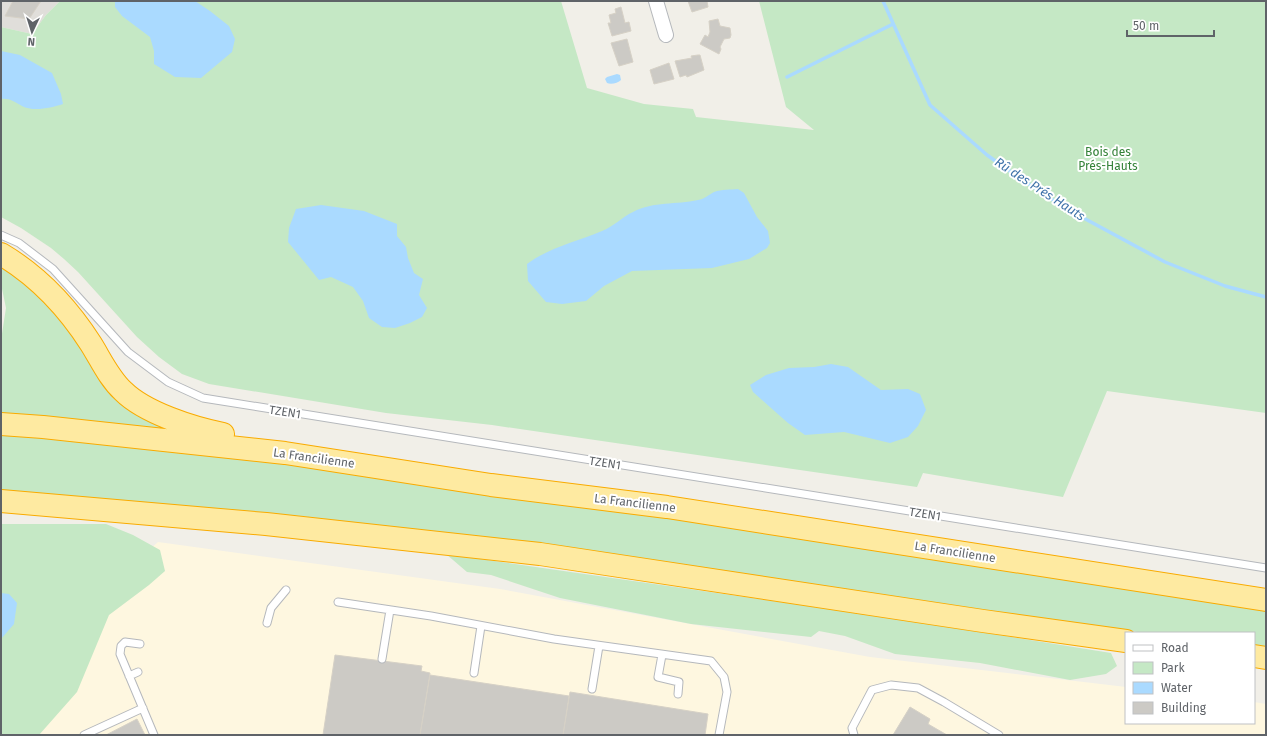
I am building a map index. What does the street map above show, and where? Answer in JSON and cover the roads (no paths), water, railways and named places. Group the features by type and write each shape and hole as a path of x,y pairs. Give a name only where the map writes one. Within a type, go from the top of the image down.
{"highway":[{"path":"1,254 34,277 61,303 91,343 112,379 124,392 137,402 172,419 206,431 256,441 285,453"},
{"name":"La Francilienne","path":"1,424 43,427 285,453 492,485 667,507 1266,600"},
{"path":"1,501 266,524 540,554 975,620 1125,641"},
{"path":"1,513 64,517 118,511"},
{"path":"1255,656 1266,658"}],"street":[{"path":"656,1 666,34"}],"lane":[{"name":"TZEN1","path":"1,235 19,243 53,269 128,352 168,382 204,398 1266,568"},
{"path":"268,623 271,608 286,590"},
{"path":"338,602 554,640 711,661 724,677 727,692 719,735"},
{"path":"382,659 390,610"},
{"path":"474,673 481,626"},
{"path":"140,644 125,642 121,646 120,654 154,735"},
{"path":"592,689 599,646"},
{"path":"662,655 658,677 679,682 678,694"},
{"path":"129,676 138,672"},
{"path":"854,735 852,728 872,690 891,685 918,688 998,735"},
{"path":"84,735 143,708"}],"water":[{"path":"115,1 195,1 229,26 235,39 232,52 201,78 175,77 154,64 154,51 150,37 122,16 115,7"},
{"path":"1,51 20,55 52,73 61,94 63,104 48,108 31,109 9,100 1,99"},
{"path":"617,74 620,75 621,80 610,84 607,83 605,79 607,77"},
{"path":"738,189 744,193 757,217 768,231 770,243 767,248 749,259 712,268 632,271 604,286 586,301 562,304 546,302 528,281 527,264 536,258 554,249 606,229 633,212 649,206 690,202 705,198 717,191"},
{"path":"321,205 364,211 397,224 397,236 406,247 408,258 414,273 423,279 419,295 427,308 422,317 395,328 382,327 369,318 363,301 353,287 331,277 319,280 288,242 289,228 296,209"},
{"path":"831,364 848,367 881,390 908,389 920,394 926,410 918,426 908,437 890,443 844,432 805,435 788,423 753,392 750,385 766,375 789,368 814,367"},
{"path":"1,593 9,594 17,603 14,624 1,639"}],"waterway":[{"name":"Rû des Prés Hauts","path":"883,1 930,105 987,155 1065,208 1165,262 1225,286 1266,297"},
{"path":"787,77 893,24"}],"park label":[{"name":"Bois des Prés-Hauts","path":"1108,159"}]}
